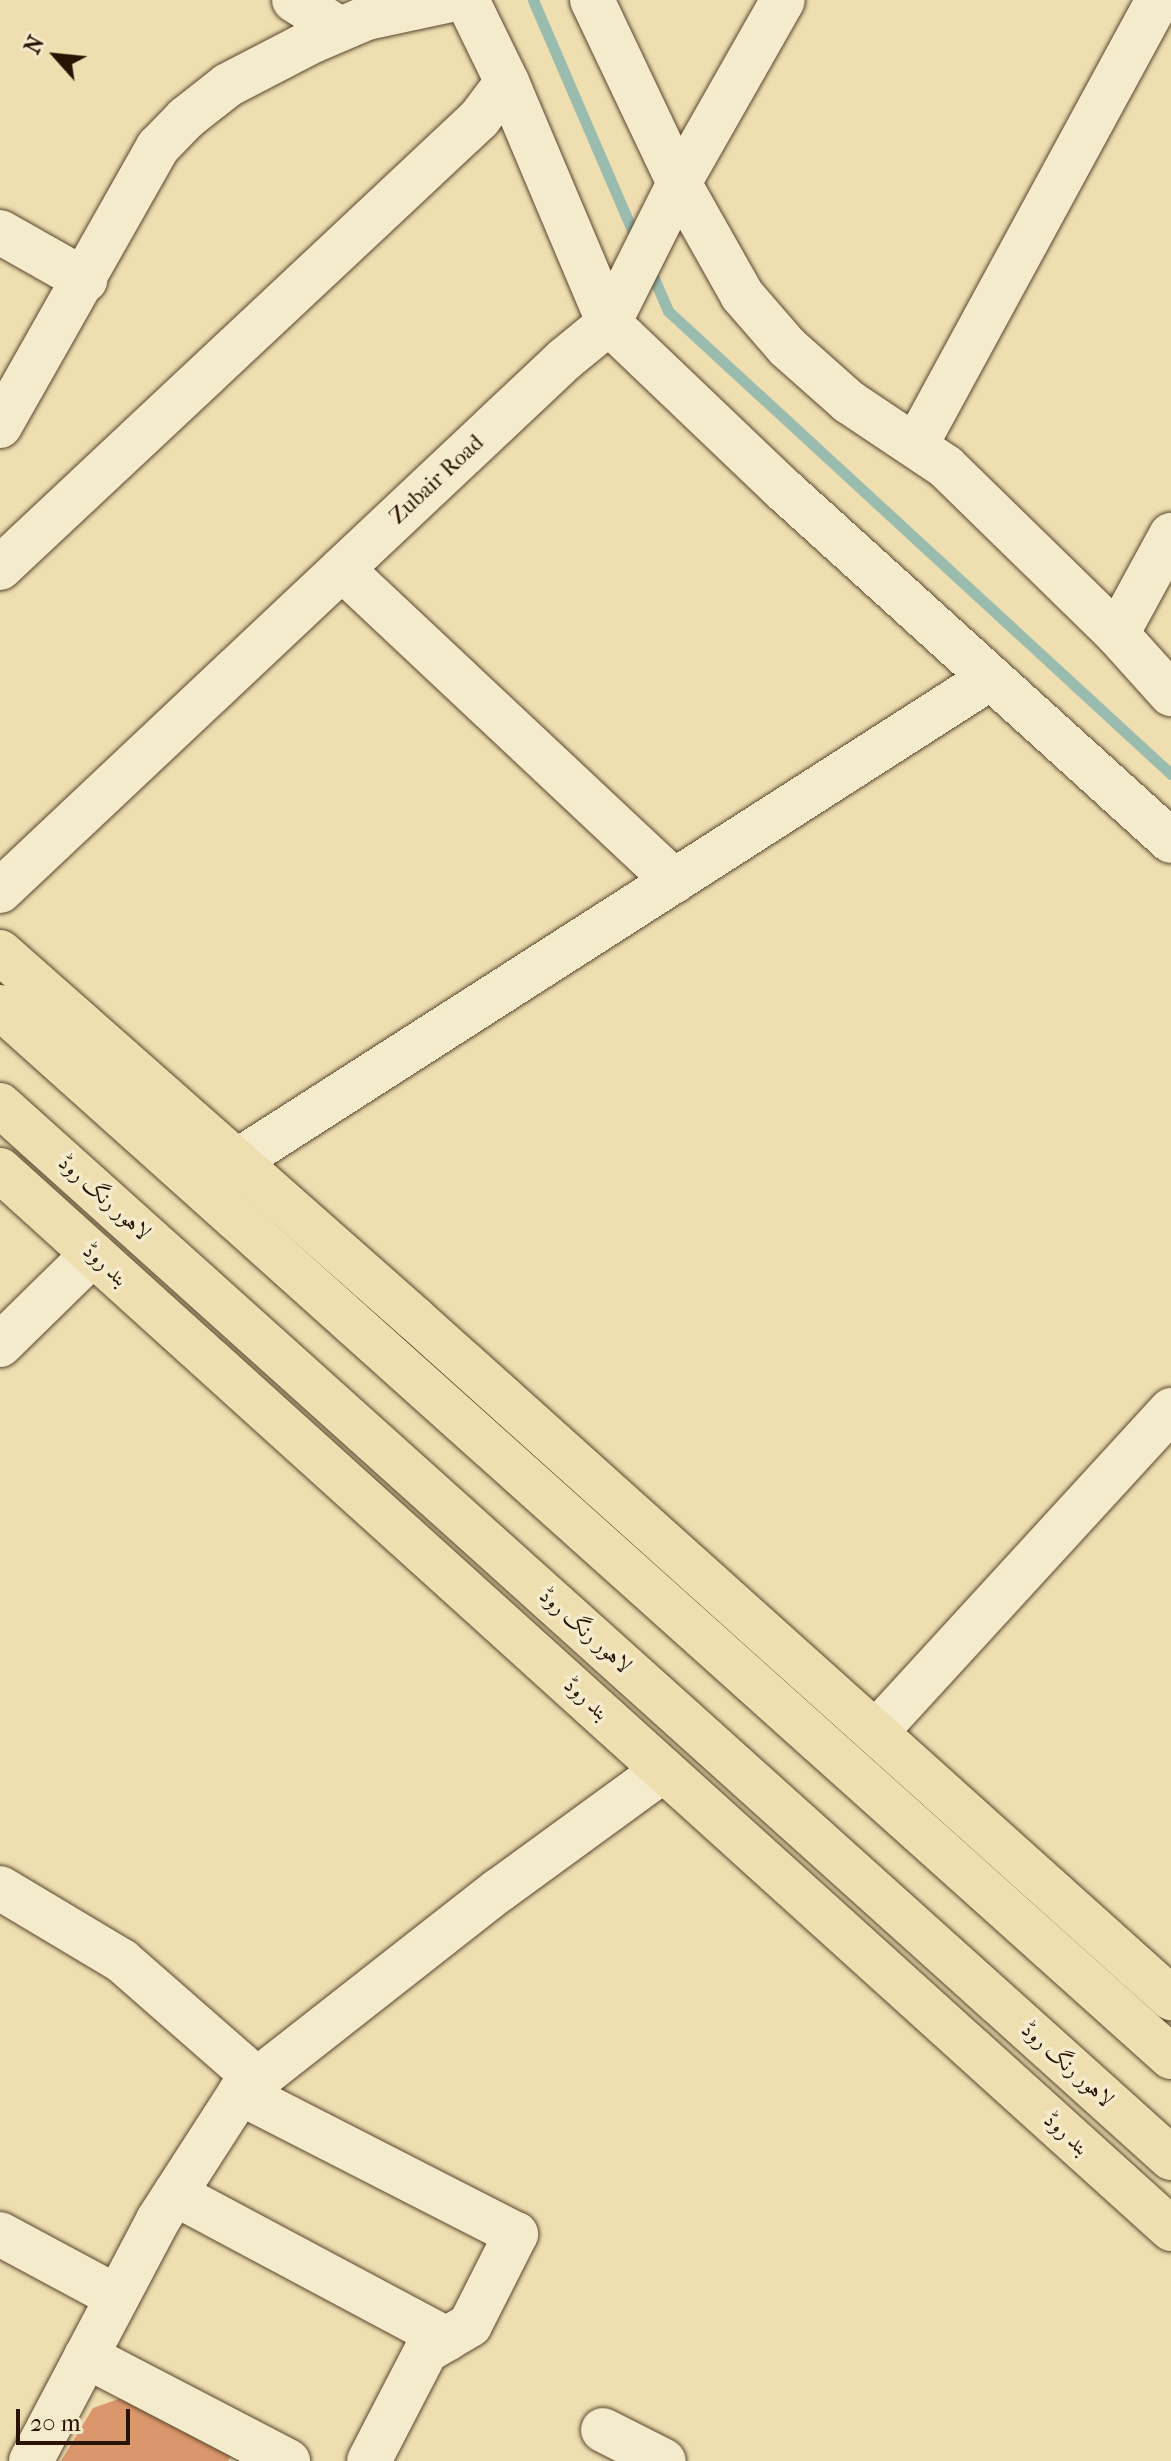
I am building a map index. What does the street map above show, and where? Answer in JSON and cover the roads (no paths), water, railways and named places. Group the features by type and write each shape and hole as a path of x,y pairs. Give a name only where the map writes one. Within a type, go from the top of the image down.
{"main road":[{"path":"0,952 1171,1998"},
{"path":"0,1007 1171,2057"},
{"name":"لاہور رنگ روڈ","path":"0,1105 1171,2158"},
{"name":"بند روڈ","path":"0,1170 1171,2229"}],"street":[{"path":"294,0 340,29"},
{"path":"0,426 158,147 186,118 228,85 340,29 367,18 451,0"},
{"path":"467,0 618,307 989,679 1171,841"},
{"path":"592,0 674,191 742,295 787,347 849,402 946,467 1169,688"},
{"name":"Zubair Road","path":"0,891 618,307 674,191 783,0"},
{"path":"916,445 1158,0"},
{"path":"0,568 479,119 507,82"},
{"path":"0,232 85,280"},
{"path":"1117,634 1171,535"},
{"path":"342,569 674,881"},
{"path":"237,1161 989,679"},
{"path":"0,1345 93,1254"},
{"path":"876,1732 1167,1421"},
{"path":"31,2461 175,2194 249,2087 498,1891 664,1770"},
{"path":"0,1888 122,1961 249,2087 516,2234 470,2325 426,2351 369,2461"},
{"path":"175,2194 447,2339"},
{"path":"0,2234 117,2297"},
{"path":"86,2356 288,2461"},
{"path":"603,2430 664,2461"}],"waterway":[{"path":"533,0 637,241"},
{"path":"649,267 668,311 1171,774"}]}
